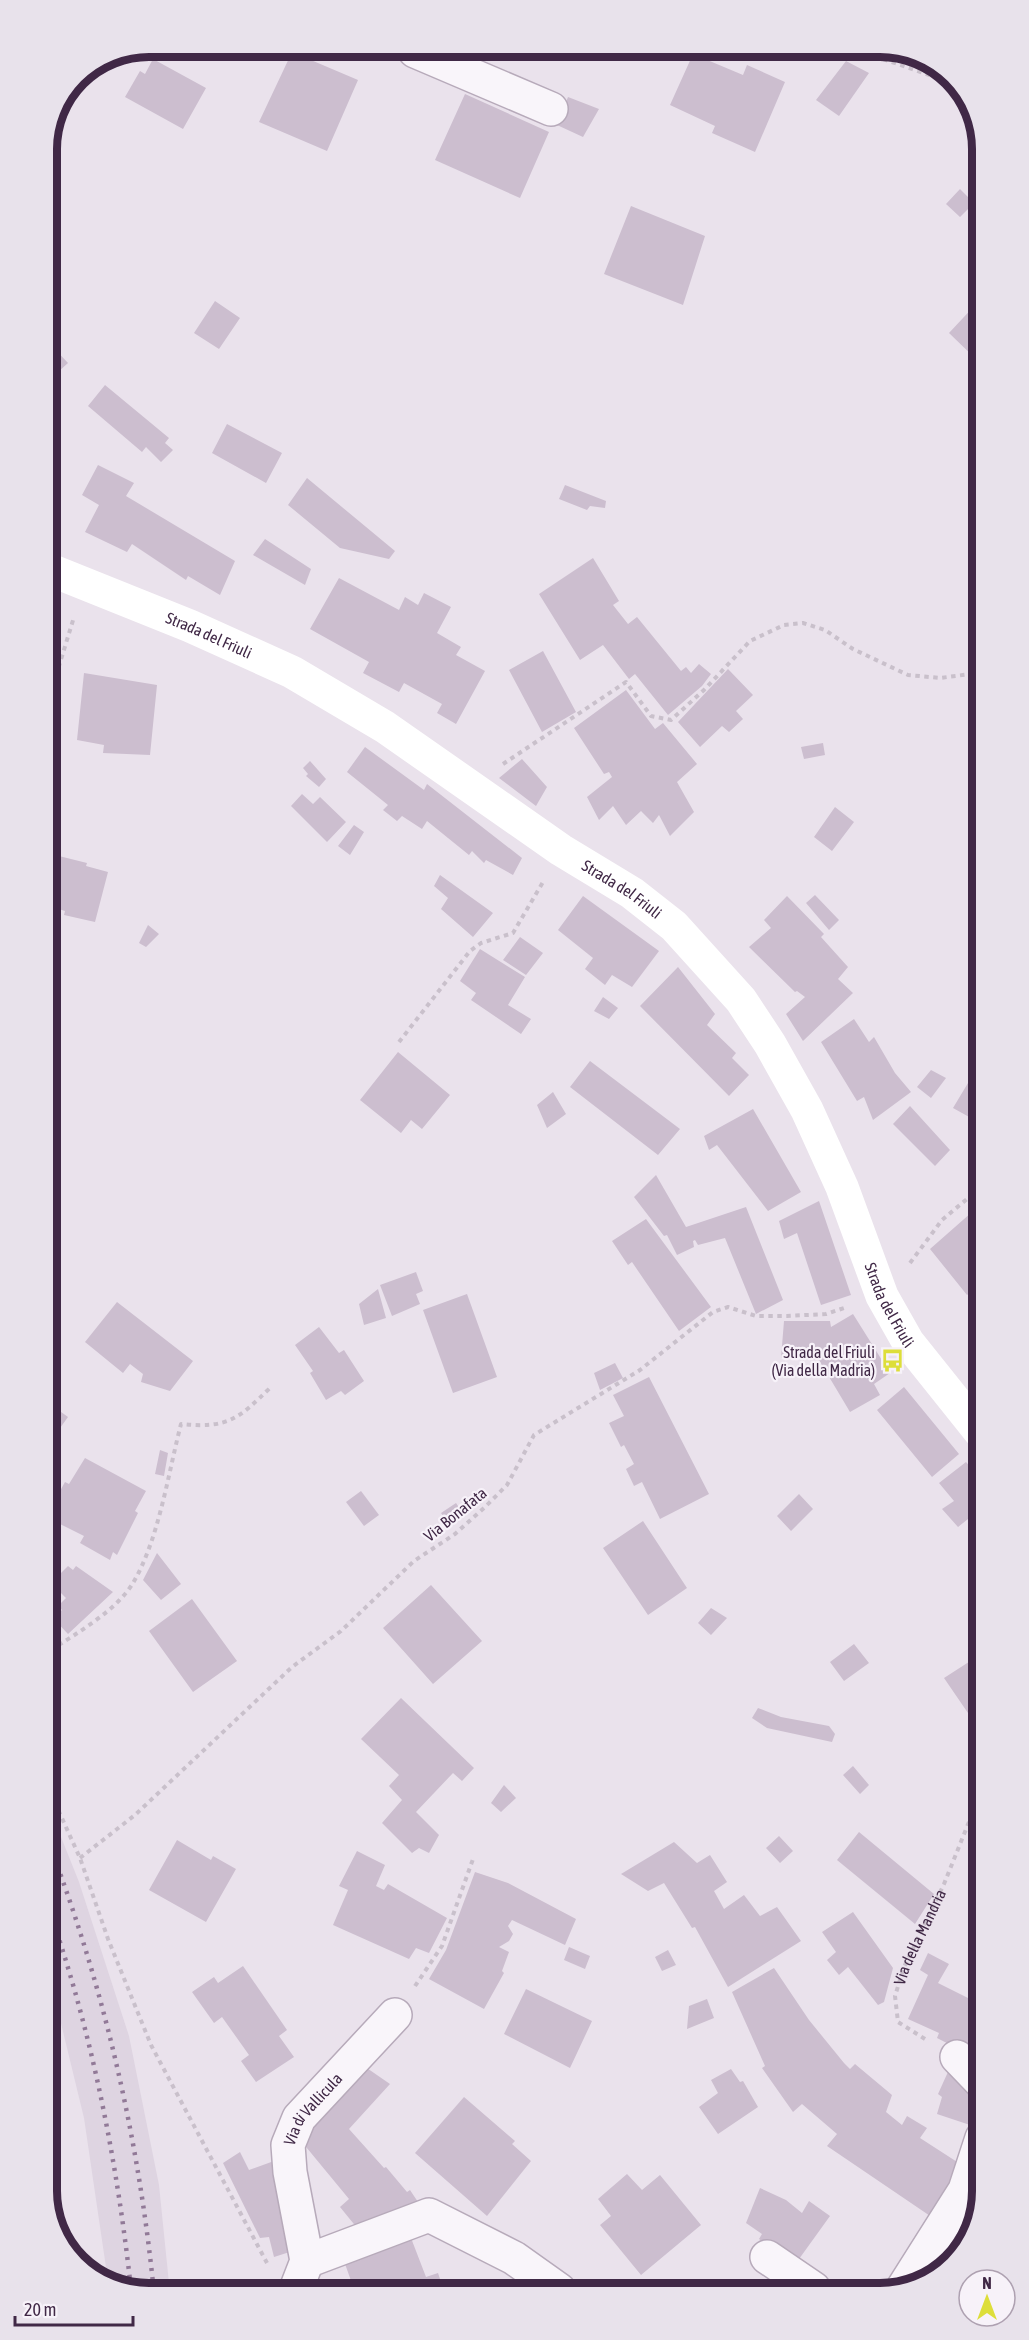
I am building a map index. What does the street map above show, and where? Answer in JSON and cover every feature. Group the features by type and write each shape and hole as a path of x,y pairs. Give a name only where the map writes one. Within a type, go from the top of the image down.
{"main road":[{"name":"Strada del Friuli","path":"57,573 190,626 292,672 385,727 474,787 561,850 632,893 674,926 741,1000 770,1044 807,1110 842,1187 882,1296 909,1342 972,1422"}],"street":[{"path":"429,57 551,109"},
{"name":"Via di Vallicula","path":"307,2261 290,2172 288,2145 300,2118 395,2015"},
{"path":"957,2057 972,2073"},
{"path":"909,2278 964,2190 972,2167"},
{"path":"298,2283 307,2261 429,2215 514,2258 549,2283"},
{"path":"767,2257 805,2283"}],"path":[{"path":"878,57 938,78"},
{"path":"57,673 84,585"},
{"path":"474,787 512,757 626,682 651,716 671,720 704,690 750,641 784,625 803,623 825,630 853,649 908,675 940,678 972,674"},
{"path":"399,1042 470,951 481,943 513,933 561,850"},
{"path":"882,1296 942,1220 972,1195"},
{"name":"Via Bonafata","path":"80,1858 135,1815 292,1667 341,1631 414,1561 455,1534 484,1508 507,1485 534,1436 542,1430 640,1370 713,1312 728,1307 756,1316 826,1314 882,1296"},
{"path":"57,1646 94,1623 132,1585 149,1547 181,1424 202,1426 238,1418 272,1387"},
{"path":"57,1807 80,1858 108,1939 151,2045 271,2271"},
{"name":"Via della Mandria","path":"957,2057 898,2022 895,1996 904,1968 944,1884 972,1814"},
{"path":"395,2015 442,1946 473,1859"}],"shaded area":[{"path":"57,1827 79,1882 129,2036 159,2185 169,2283 143,2283 107,2273 84,2118 57,2007"}],"building":[{"path":"290,57 304,57 358,80 327,151 259,122"},
{"path":"692,57 700,57 743,75 747,65 785,82 755,152 712,133 715,126 670,105"},
{"path":"153,59 206,88 183,129 125,97 140,71 145,74"},
{"path":"846,61 869,73 839,116 816,100"},
{"path":"465,94 549,132 520,198 435,160"},
{"path":"568,97 599,109 583,137 557,125"},
{"path":"960,189 972,201 972,205 960,217 946,204"},
{"path":"631,206 705,236 683,305 604,274"},
{"path":"215,301 240,318 219,349 194,333"},
{"path":"972,308 972,355 949,333"},
{"path":"57,351 68,363 57,373"},
{"path":"105,385 169,438 165,443 173,450 161,462 146,447 142,452 88,406"},
{"path":"227,424 282,453 266,483 212,453"},
{"path":"98,465 134,483 126,496 235,561 220,595 188,576 186,580 132,544 127,552 85,532 99,505 82,495"},
{"path":"307,478 395,551 389,559 340,548 288,505"},
{"path":"565,485 606,501 605,508 590,506 587,510 559,499"},
{"path":"265,539 311,569 305,585 253,555"},
{"path":"593,558 619,601 613,605 628,624 637,617 681,671 686,667 691,673 699,664 711,674 702,686 668,715 635,674 629,679 603,645 580,660 539,594"},
{"path":"339,578 399,610 405,597 418,605 424,593 451,607 437,633 461,647 456,655 485,671 456,724 437,713 442,704 404,683 399,692 363,673 369,662 310,629"},
{"path":"543,651 576,712 542,732 509,670"},
{"path":"728,669 753,695 736,711 743,719 729,732 722,726 700,747 678,722"},
{"path":"84,673 157,685 150,755 103,753 104,745 77,740"},
{"path":"626,690 655,729 663,723 697,764 677,782 694,812 670,836 659,815 653,823 641,811 626,825 613,806 599,820 587,797 612,777 609,772 604,774 574,728"},
{"path":"823,743 825,755 804,759 801,747"},
{"path":"365,747 424,790 427,784 522,858 513,875 486,860 484,863 472,851 469,855 427,821 422,829 402,816 397,821 383,810 388,805 347,772"},
{"path":"522,759 547,787 536,806 499,778"},
{"path":"310,761 326,779 319,787 306,776 308,774 303,768"},
{"path":"302,794 313,804 320,797 346,822 327,842 291,806"},
{"path":"835,807 854,822 832,851 814,837"},
{"path":"354,825 364,832 350,855 338,846"},
{"path":"57,856 87,863 86,866 108,872 95,922 64,915 65,911 57,908"},
{"path":"440,875 493,913 473,937 441,909 448,898 434,886"},
{"path":"815,895 839,920 829,930 806,903"},
{"path":"583,896 659,951 632,987 612,975 605,985 585,969 593,958 558,930"},
{"path":"787,896 824,934 821,937 848,967 838,979 853,993 803,1041 786,1014 805,997 795,992 749,947 771,928 764,920"},
{"path":"148,925 159,934 146,947 139,943"},
{"path":"520,937 543,953 526,975 503,960"},
{"path":"480,949 525,977 508,1005 531,1019 521,1034 471,1000 476,993 460,981"},
{"path":"678,967 715,1014 707,1025 736,1053 732,1058 749,1075 729,1096 640,1006"},
{"path":"603,997 618,1008 609,1019 594,1011"},
{"path":"854,1019 869,1042 874,1037 895,1073 911,1092 873,1120 864,1097 857,1101 821,1042"},
{"path":"398,1052 450,1095 422,1129 411,1120 401,1133 360,1100"},
{"path":"590,1061 680,1129 658,1155 570,1087"},
{"path":"931,1070 946,1078 931,1098 917,1087"},
{"path":"971,1078 972,1079 972,1119 953,1108"},
{"path":"553,1092 566,1114 547,1128 537,1105"},
{"path":"910,1106 950,1150 935,1166 893,1124"},
{"path":"753,1109 801,1192 768,1211 717,1145 709,1150 704,1136"},
{"path":"656,1175 686,1227 746,1207 783,1300 756,1314 725,1238 698,1245 695,1240 693,1241 694,1247 677,1255 667,1235 664,1236 634,1197"},
{"path":"819,1201 851,1295 821,1305 797,1233 784,1239 779,1221"},
{"path":"972,1212 972,1291 967,1295 930,1249"},
{"path":"646,1219 711,1307 679,1331 632,1262 628,1265 612,1241"},
{"path":"416,1272 423,1291 416,1294 420,1304 392,1316 380,1285"},
{"path":"378,1289 386,1318 364,1325 359,1304"},
{"path":"467,1294 497,1377 453,1393 423,1310"},
{"path":"117,1302 193,1361 170,1391 141,1382 143,1374 130,1364 123,1373 85,1342"},
{"path":"853,1314 890,1373 874,1384 880,1395 850,1412 819,1360 781,1358 784,1321 830,1321 831,1327"},
{"path":"319,1327 339,1353 344,1350 364,1381 345,1395 341,1391 326,1400 310,1373 313,1371 295,1345"},
{"path":"615,1363 623,1378 600,1390 594,1373"},
{"path":"649,1377 709,1494 660,1519 642,1482 634,1486 626,1469 634,1464 624,1445 621,1447 609,1423 624,1416 613,1395"},
{"path":"904,1387 959,1454 932,1477 877,1410"},
{"path":"57,1409 68,1417 57,1432"},
{"path":"160,1450 168,1453 164,1476 155,1474"},
{"path":"85,1458 146,1491 117,1555 113,1552 110,1560 80,1543 84,1536 57,1522 57,1496 65,1482 69,1484"},
{"path":"966,1462 972,1469 972,1523 968,1519 958,1527 942,1509 954,1501 939,1483"},
{"path":"361,1491 379,1515 364,1526 346,1502"},
{"path":"799,1494 813,1509 791,1531 777,1516"},
{"path":"456,1503 464,1515 450,1525 441,1513"},
{"path":"643,1521 687,1588 648,1615 603,1548"},
{"path":"157,1553 181,1584 161,1600 143,1580"},
{"path":"68,1566 73,1570 76,1566 113,1592 68,1634 57,1622 57,1614 62,1610 58,1606 66,1598 57,1589 57,1577"},
{"path":"431,1585 482,1641 433,1684 383,1628"},
{"path":"192,1599 237,1661 193,1692 149,1631"},
{"path":"711,1608 727,1618 711,1635 698,1623"},
{"path":"854,1644 869,1663 844,1681 830,1662"},
{"path":"972,1660 972,1719 944,1678"},
{"path":"401,1698 474,1768 462,1781 453,1773 416,1812 439,1835 429,1853 419,1848 412,1853 382,1823 402,1800 389,1786 399,1775 361,1739"},
{"path":"758,1708 781,1717 829,1726 835,1734 832,1742 767,1728 752,1718"},
{"path":"853,1766 869,1785 860,1794 843,1775"},
{"path":"504,1785 516,1798 501,1812 491,1803"},
{"path":"859,1832 934,1894 915,1924 837,1860"},
{"path":"779,1836 793,1851 780,1863 766,1848"},
{"path":"177,1840 211,1860 213,1856 236,1869 206,1922 149,1890"},
{"path":"674,1842 697,1863 710,1855 727,1882 714,1891 724,1909 744,1895 760,1916 777,1907 801,1941 728,1987 695,1927 692,1928 664,1883 648,1891 621,1874"},
{"path":"357,1851 385,1865 376,1886 384,1890 388,1884 447,1918 429,1953 416,1948 409,1959 333,1925 348,1890 339,1886"},
{"path":"475,1872 508,1883 576,1919 565,1945 512,1920 508,1926 513,1934 509,1941 499,1947 509,1952 502,1971 504,1973 484,2009 429,1979 446,1950"},
{"path":"853,1912 893,1968 884,2002 878,2005 848,1967 839,1975 827,1960 836,1952 822,1932"},
{"path":"569,1947 590,1956 585,1969 564,1960"},
{"path":"668,1950 676,1965 662,1971 655,1957"},
{"path":"928,1953 949,1964 938,1983 972,2000 972,2056 937,2038 939,2033 908,2019 928,1975 920,1970"},
{"path":"243,1966 287,2030 279,2036 294,2057 256,2082 241,2061 249,2055 222,2017 214,2023 192,1992 214,1977 218,1983"},
{"path":"774,1968 809,2020 844,2063 850,2069 855,2064 892,2095 886,2112 902,2125 907,2116 927,2128 920,2138 968,2169 939,2222 827,2146 837,2134 802,2104 793,2112 762,2068 765,2066 732,1992"},
{"path":"526,1989 592,2021 570,2068 504,2034"},
{"path":"707,1999 714,2018 687,2029 689,2006"},
{"path":"952,2063 972,2087 970,2125 937,2114 942,2097 938,2094"},
{"path":"361,2064 390,2084 349,2129 407,2192 410,2190 420,2205 362,2234 340,2207 349,2199 297,2136"},
{"path":"731,2069 740,2082 743,2081 758,2107 718,2134 699,2107 718,2093 711,2080"},
{"path":"464,2097 515,2141 512,2144 531,2161 487,2216 415,2153"},
{"path":"240,2152 249,2170 274,2161 299,2249 274,2257 269,2237 260,2238 223,2163"},
{"path":"627,2174 642,2190 660,2175 701,2225 641,2275 600,2225 611,2216 598,2199"},
{"path":"760,2188 786,2200 802,2213 809,2201 830,2216 794,2266 759,2239 762,2234 746,2223"},
{"path":"402,2238 404,2243 411,2238 426,2277 438,2273 441,2283 352,2283 344,2261"}],"railway":[{"path":"57,1866 88,1957 117,2067 139,2179 153,2283"},
{"path":"57,1933 79,2007 102,2100 130,2281"}],"place":[{"name":"Strada del Friuli (Via della Madria)","path":"893,1361"}]}
